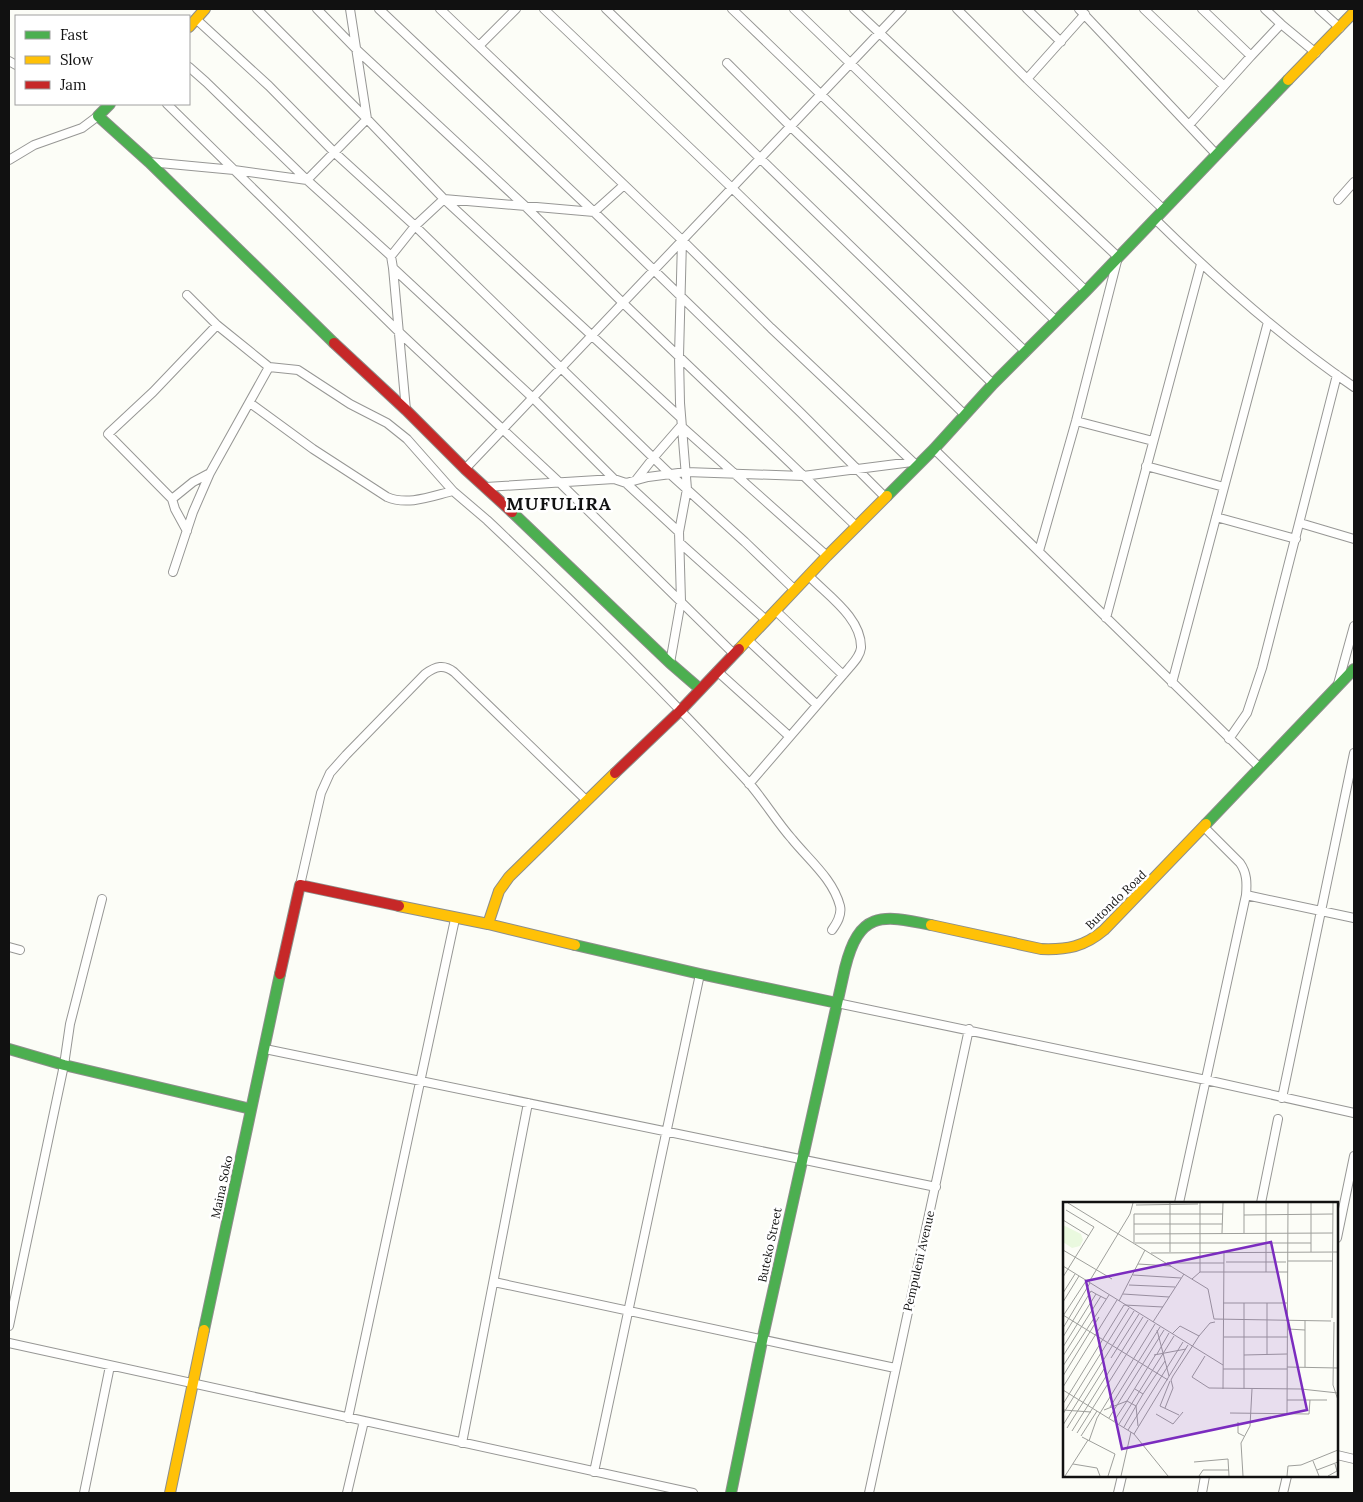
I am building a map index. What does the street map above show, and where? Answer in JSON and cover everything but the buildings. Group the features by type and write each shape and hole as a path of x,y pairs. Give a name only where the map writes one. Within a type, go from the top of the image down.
{"street":[{"path":"205,9 192,23 269,86 335,153 415,226 670,474 795,590"},
{"path":"257,9 444,199 592,335 734,474 827,556"},
{"path":"317,9 357,50 525,206 856,527"},
{"path":"350,9 367,119"},
{"path":"378,9 594,212 886,498"},
{"path":"440,9 914,464"},
{"path":"479,46 516,9"},
{"path":"544,9 732,188 964,414"},
{"path":"606,9 993,384"},
{"path":"732,9 1056,321"},
{"path":"794,9 1086,291"},
{"path":"854,9 1118,257"},
{"path":"465,469 902,9"},
{"path":"957,9 1163,209"},
{"path":"1027,9 1061,42"},
{"path":"1144,9 1224,86"},
{"path":"1202,9 1252,56"},
{"path":"1265,9 1316,53"},
{"path":"1319,9 1340,28"},
{"path":"1027,79 1061,42 1082,12 1216,154"},
{"path":"488,924 499,891 509,877 586,800 680,711 827,556 886,498 914,464 934,449 993,384 1353,16"},
{"path":"1189,125 1281,24"},
{"path":"727,63 790,126 1026,352"},
{"path":"190,68 391,256 394,268 406,410"},
{"path":"9,160 34,145 82,128 109,105"},
{"path":"168,105 400,333 560,483 734,654"},
{"path":"98,116 149,162 465,469 670,663 700,689"},
{"path":"308,180 367,119"},
{"path":"149,162 234,170 308,180"},
{"path":"1338,200 1354,182"},
{"path":"391,256 415,226 444,199 594,212 624,184"},
{"path":"1155,219 1201,264 1268,322 1354,387"},
{"path":"670,663 681,601 680,532 687,489 681,422 679,356 682,240"},
{"path":"1039,552 1076,421 1118,257"},
{"path":"1106,618 1201,264"},
{"path":"394,268 533,398 614,479"},
{"path":"187,294 217,325 269,366 298,370 350,404 387,423 406,439 454,491 518,549 680,711 749,784 791,838 824,876 835,893 841,908 839,920 832,930"},
{"path":"1172,683 1268,322"},
{"path":"187,531 175,509 172,499 108,434 153,392 217,325"},
{"path":"174,572 187,531 210,473 269,366"},
{"path":"1229,739 1251,705 1262,668 1337,375"},
{"path":"250,402 313,449 396,501 408,501 454,491"},
{"path":"1076,421 1153,441"},
{"path":"636,480 681,422"},
{"path":"934,449 1260,768"},
{"path":"626,483 648,477 686,472 803,476 914,464"},
{"path":"1146,466 1224,487"},
{"path":"172,499 193,482 210,473"},
{"path":"486,487 614,479 626,483 680,532"},
{"path":"1216,517 1296,539"},
{"path":"1300,524 1354,539"},
{"path":"680,543 766,620"},
{"path":"749,784 843,675 861,648 856,627 850,617 808,576"},
{"path":"776,611 843,675"},
{"path":"1338,686 1354,626"},
{"path":"748,640 817,705"},
{"path":"586,800 454,672 445,666 433,668 330,773 321,793 300,886 353,895 454,919 488,924 700,974 969,1029 1354,1113"},
{"name":"Butondo Road","path":"837,1003 852,941 857,933 872,921 884,918 902,919 1040,948 1060,950 1092,940 1204,827 1354,669"},
{"path":"717,671 789,736"},
{"path":"1282,1098 1354,753"},
{"path":"1179,1202 1246,895 1246,874 1244,869 1204,827"},
{"name":"Maina Soko","path":"170,1493 300,886"},
{"path":"1246,895 1354,918"},
{"path":"9,1326 64,1065 70,1024 102,899"},
{"path":"348,1418 454,919"},
{"path":"9,947 20,950"},
{"path":"594,1472 700,974"},
{"name":"Buteko Street","path":"731,1493 801,1159 837,1003"},
{"name":"Pempuleni Avenue","path":"869,1493 969,1029"},
{"path":"9,1049 64,1065 251,1109"},
{"path":"265,1049 936,1187"},
{"path":"462,1443 528,1103"},
{"path":"1261,1202 1278,1119"},
{"path":"1338,1233 1354,1156"},
{"path":"494,1282 895,1368"},
{"path":"9,1343 594,1472 655,1489 693,1493"},
{"path":"84,1493 110,1366"},
{"path":"347,1493 364,1421"},
{"path":"1338,1455 1354,1459"},
{"path":"1118,1493 1122,1477"},
{"path":"1202,1493 1205,1477"},
{"path":"1283,1493 1287,1477"}],"traffic: fast":[{"path":"887,496 1288,80"},
{"path":"109,105 98,116 149,162 334,343"},
{"path":"512,512 670,663 700,689"},
{"path":"1206,824 1354,669"},
{"path":"731,1493 762,1341 845,968 851,950 857,936 874,921 898,919 931,925"},
{"path":"575,945 837,1003"},
{"path":"204,1330 280,974"},
{"path":"9,1049 64,1065 251,1109"}],"traffic: slow":[{"path":"190,26 205,9"},
{"path":"1288,80 1354,12"},
{"path":"739,649 887,496"},
{"path":"488,924 499,891 509,877 615,773"},
{"path":"931,925 1041,949 1059,949 1082,944 1104,930 1206,824"},
{"path":"399,906 488,924 575,945"},
{"path":"170,1493 204,1330"}],"traffic: jam":[{"path":"334,343 512,512"},
{"path":"615,773 680,711 739,649"},
{"path":"280,974 300,885 399,906"}],"district":[{"name":"MUFULIRA","path":"559,504"}]}
